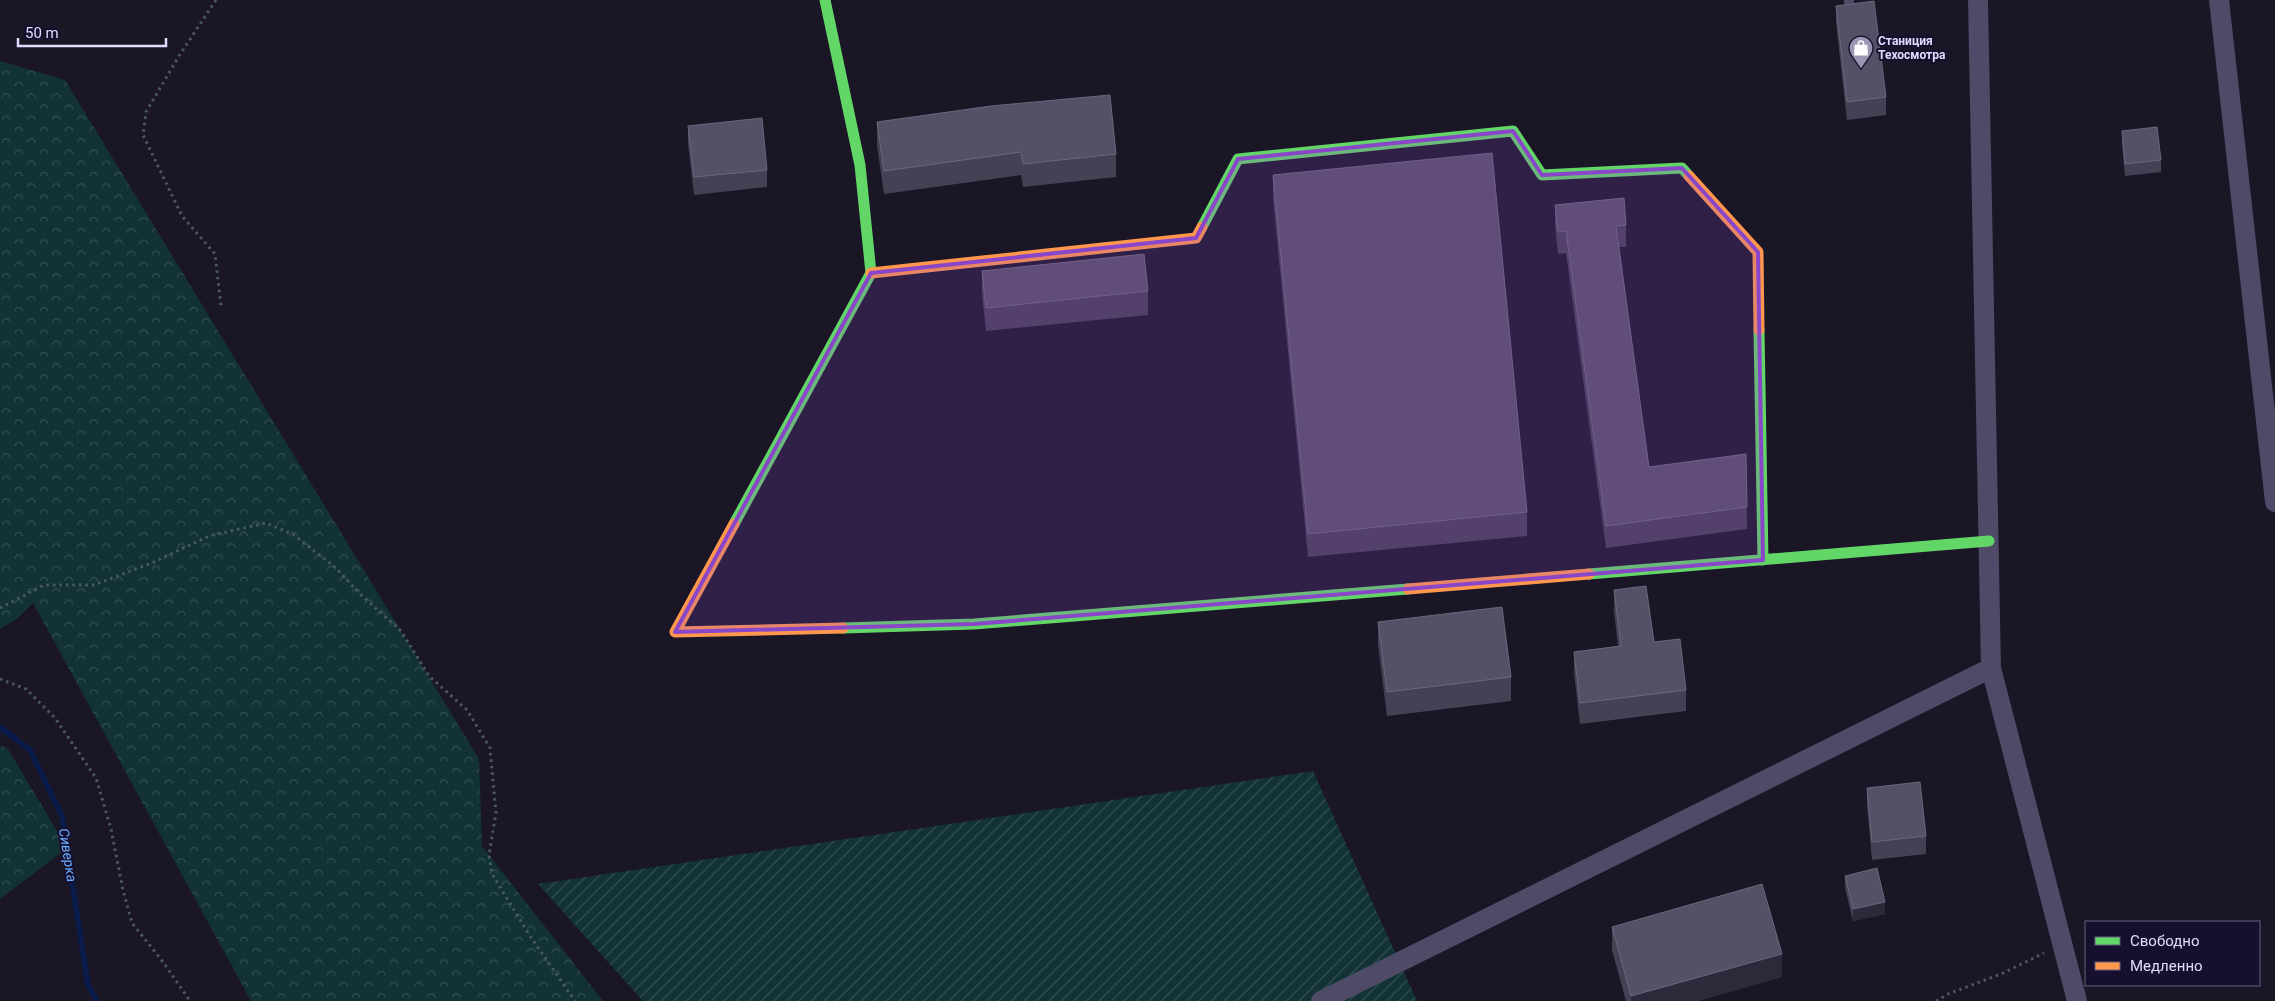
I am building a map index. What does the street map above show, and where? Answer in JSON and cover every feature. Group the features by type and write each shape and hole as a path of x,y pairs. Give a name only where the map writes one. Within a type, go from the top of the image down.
{"street":[{"path":"824,0 860,165 870,272 676,632 974,624 1989,541"},
{"path":"1978,0 1991,668 2077,1001"},
{"path":"2219,0 2275,502"},
{"path":"870,272 1196,238 1238,159 1513,131 1542,175 1682,168 1758,252 1763,560"},
{"path":"1321,1001 1991,668"}],"path":[{"path":"216,0 179,56 146,112 143,135 182,216 215,254 221,306"},
{"path":"0,608 44,585 94,585 154,562 209,536 266,524 294,535 336,568 359,593 401,631 428,676 467,710 490,748 496,813 489,855 492,874 530,936 575,1001"},
{"path":"0,679 26,689 55,718 96,778 111,829 123,890 132,923 190,1001"},
{"path":"1936,1001 1948,994 2001,974 2062,944"}],"highlighted area":[{"path":"1513,131 1542,175 1682,168 1758,252 1763,560 974,624 675,632 871,273 1196,238 1238,159"}],"green space":[{"path":"0,61 65,80 479,759 482,846 603,1001 251,1001 33,603 17,619 0,629"},
{"path":"0,745 8,749 67,848 0,899"},
{"path":"1313,771 1417,1001 643,1001 538,884"}],"building":[{"name":"Станиция Техосмотра","path":"1874,1 1886,97 1847,102 1836,6"},
{"path":"1110,95 1116,154 1023,164 1021,152 884,171 877,122 991,106"},
{"path":"762,118 767,170 694,177 688,126"},
{"path":"2157,127 2161,160 2125,164 2122,131"},
{"path":"1492,153 1527,512 1308,534 1273,175"},
{"path":"1624,198 1626,225 1616,226 1649,467 1746,454 1747,507 1606,526 1566,231 1558,232 1555,205"},
{"path":"1144,254 1148,291 986,308 982,271"},
{"path":"1646,586 1654,642 1680,639 1686,690 1580,703 1574,652 1621,646 1614,590"},
{"path":"1502,607 1511,677 1387,692 1378,622"},
{"path":"1920,782 1926,836 1872,842 1867,788"},
{"path":"1877,868 1885,902 1853,909 1845,876"},
{"path":"1762,884 1782,954 1631,996 1612,927"}],"waterway":[{"name":"Сиверка","path":"0,727 30,750 62,816 88,985 97,1001"}],"traffic: fast":[{"path":"734,524 871,273 860,165 825,0"},
{"path":"1202,227 1238,159 1513,131 1542,175 1682,168 1689,176"},
{"path":"1759,330 1763,560"},
{"path":"1589,574 1989,541"},
{"path":"843,628 974,624 1408,589"}],"traffic: slow":[{"path":"1689,176 1758,252 1759,330"},
{"path":"871,273 1196,238 1202,227"},
{"path":"734,524 675,632 843,628"},
{"path":"1408,589 1589,574"}],"place":[{"name":"Станиция Техосмотра","path":"1861,69"}]}
